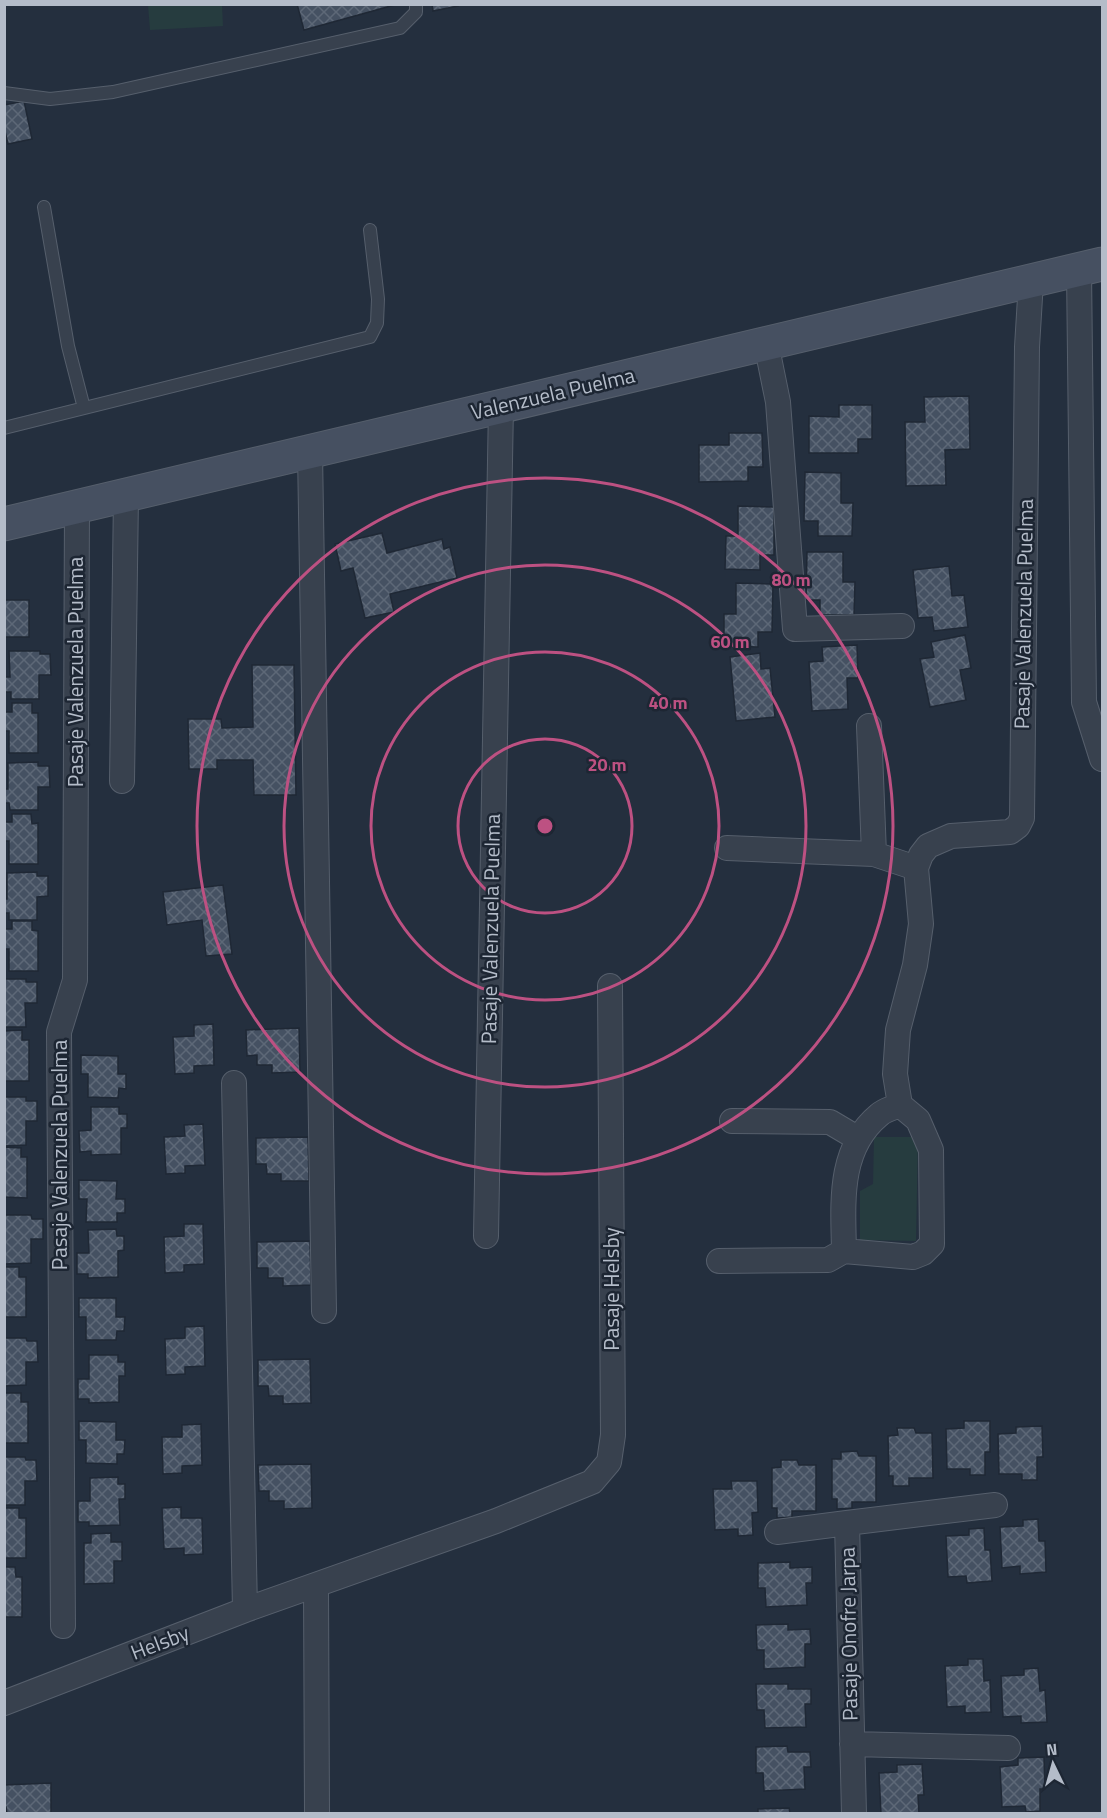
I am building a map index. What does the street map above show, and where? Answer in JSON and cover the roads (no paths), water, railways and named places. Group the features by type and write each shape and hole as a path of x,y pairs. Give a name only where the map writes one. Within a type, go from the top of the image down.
{"street":[{"name":"Valenzuela Puelma","path":"4,524 1091,267"},
{"path":"1091,267 1084,702 1102,759"},
{"name":"Pasaje Valenzuela Puelma","path":"916,868 921,855 928,846 938,840 960,835 1010,832 1018,826 1022,818 1027,347 1031,281"},
{"path":"766,343 778,402 795,629 902,626"},
{"name":"Pasaje Valenzuela Puelma","path":"486,1236 501,406"},
{"path":"310,452 324,1311"},
{"path":"122,781 126,496"},
{"name":"Pasaje Valenzuela Puelma","path":"63,1626 59,1032 75,980 77,507"},
{"path":"869,726 874,854"},
{"path":"718,1261 828,1260 844,1251 913,1257 923,1253 932,1244 931,1150 918,1120 900,1106 895,1074 898,1030 915,965 921,924 916,868 874,854 727,848"},
{"name":"Pasaje Helsby","path":"496,1521 592,1482 609,1462 613,1435 610,986"},
{"path":"234,1083 245,1610"},
{"path":"844,1251 843,1200 846,1174 857,1138 880,1113 900,1106"},
{"path":"732,1121 830,1122 857,1138"},
{"name":"Pasaje Onofre Jarpa","path":"777,1532 995,1505"},
{"name":"Helsby","path":"4,1703 245,1610 496,1521"},
{"name":"Pasaje Onofre Jarpa","path":"847,1523 854,1814"},
{"path":"316,1586 317,1814"},
{"name":"Pasaje Onofre Jarpa","path":"852,1744 1008,1748"}],"lane":[{"path":"4,93 50,99 113,92 400,28 416,12 416,4"},
{"path":"44,207 68,346 84,408"},
{"path":"4,428 370,337 377,323 378,299 370,230"}]}
